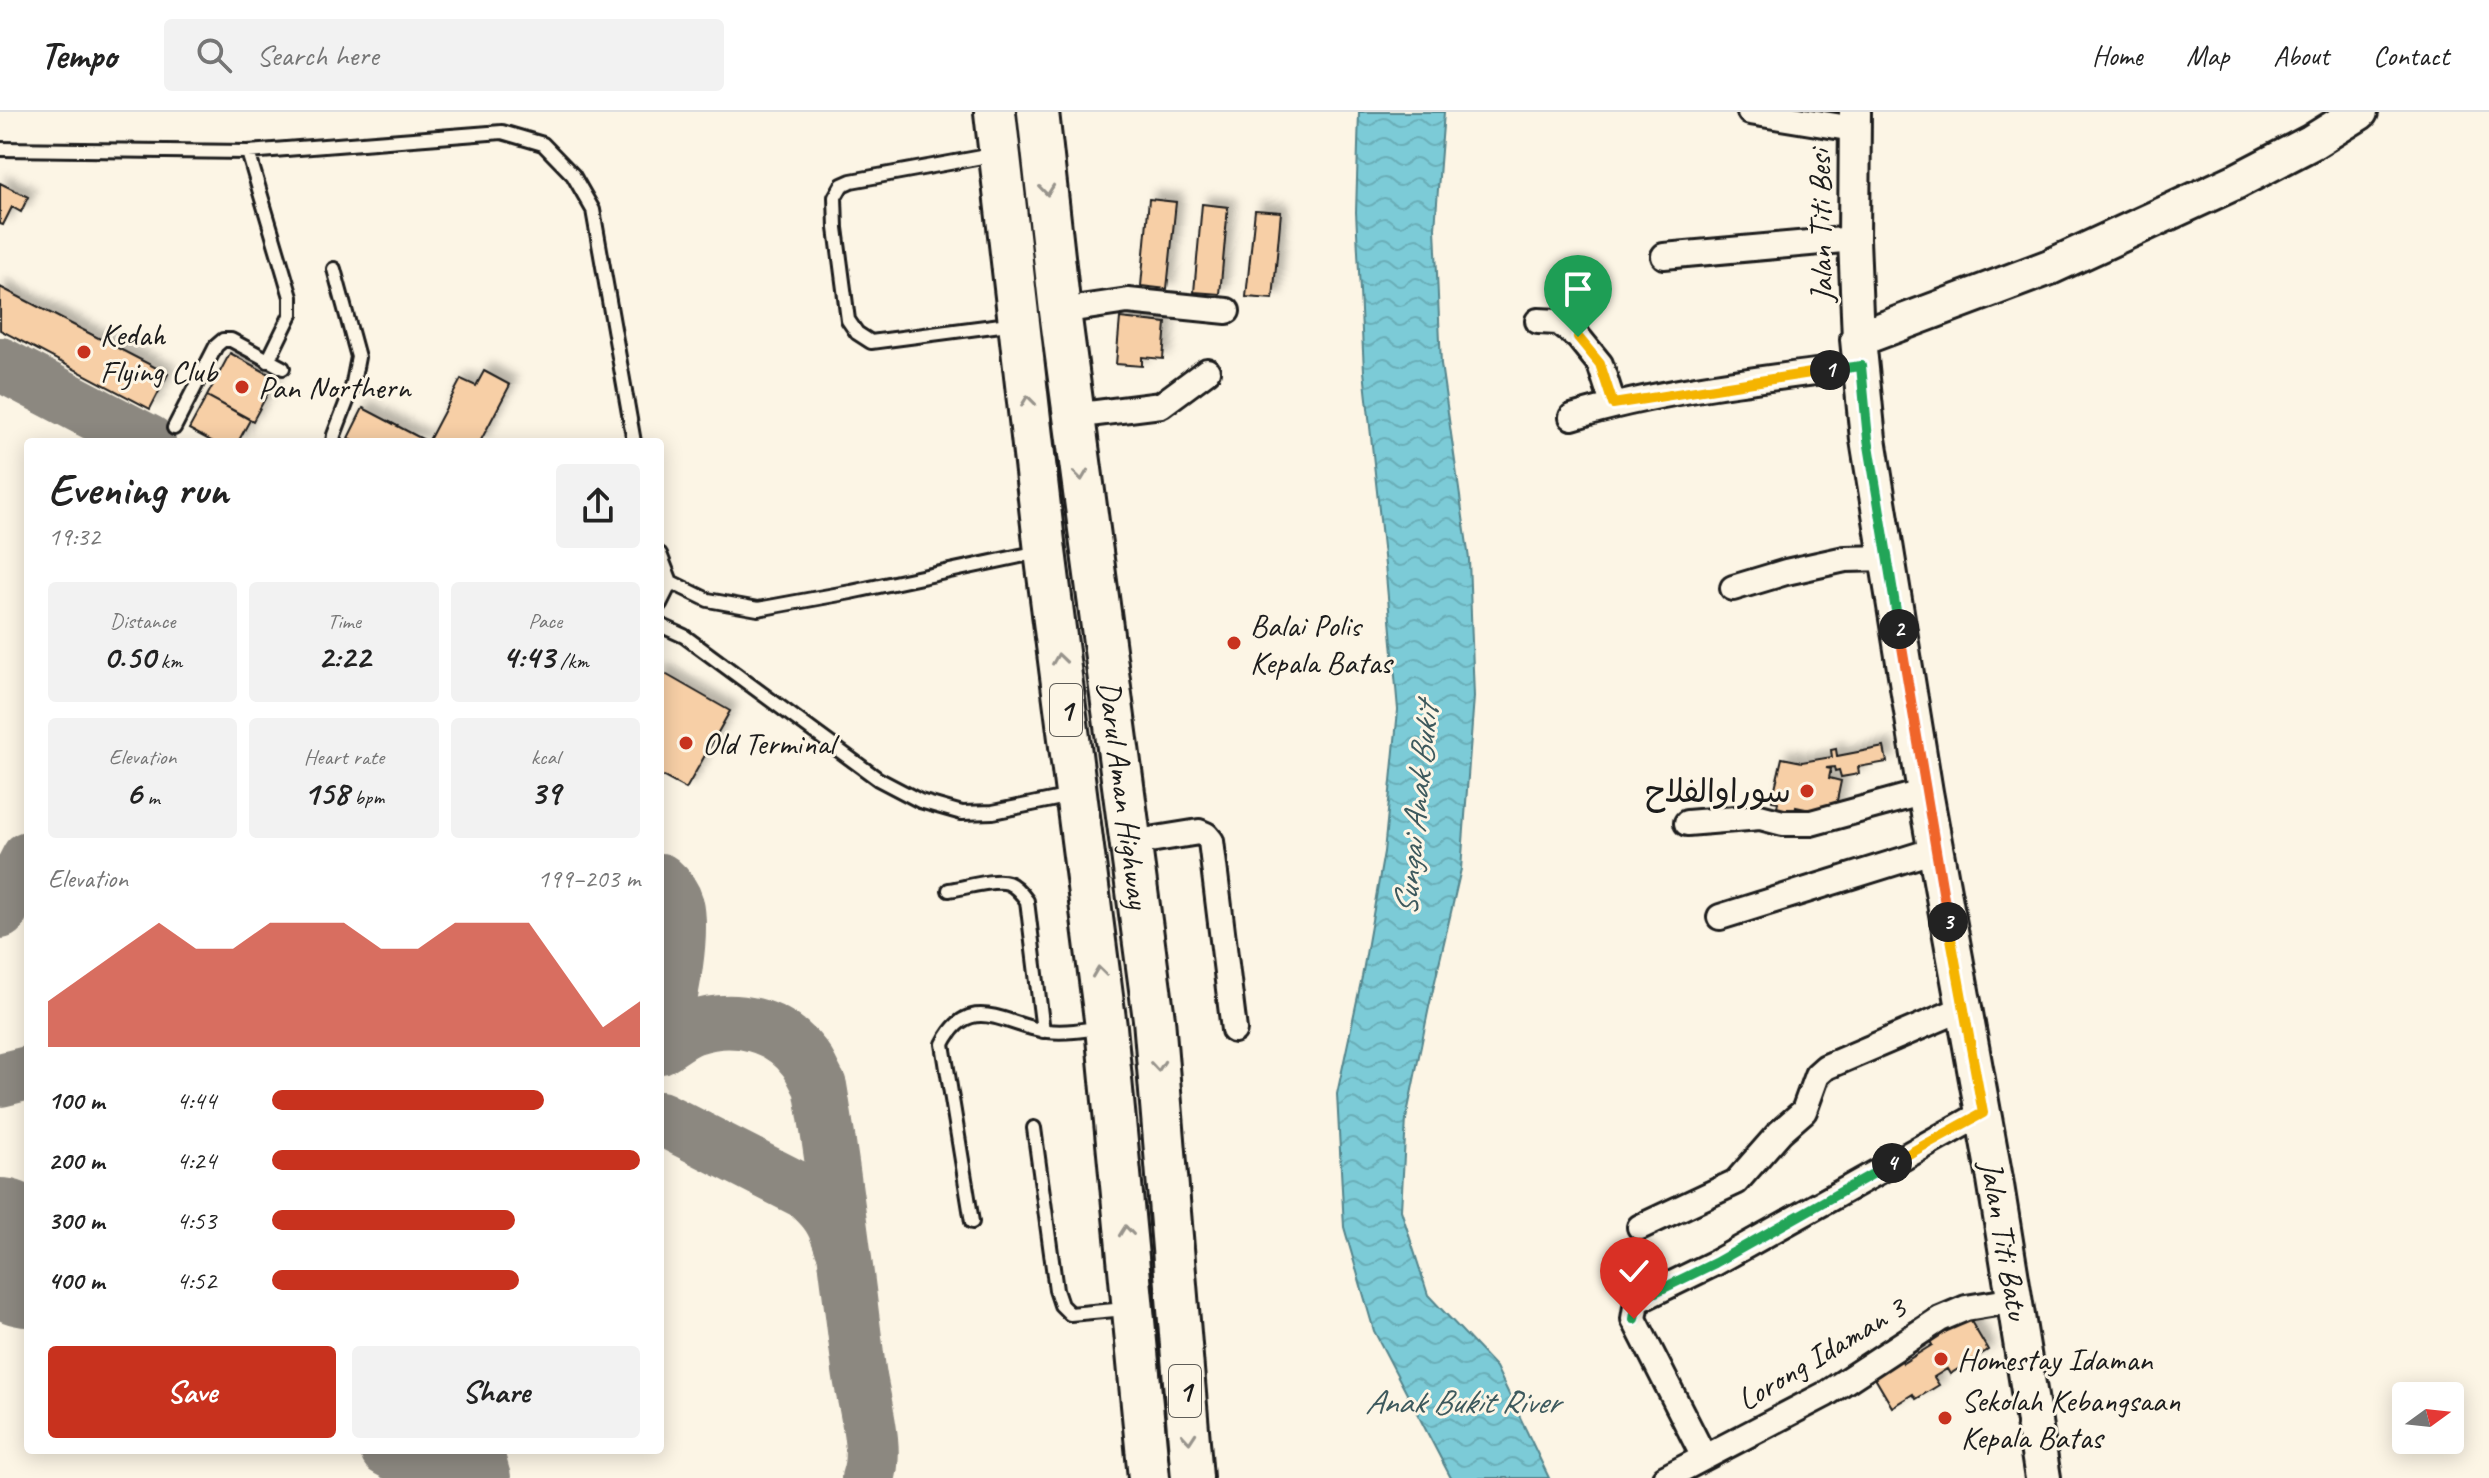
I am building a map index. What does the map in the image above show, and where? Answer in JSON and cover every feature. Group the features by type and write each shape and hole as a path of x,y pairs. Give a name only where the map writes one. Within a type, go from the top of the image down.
{"highway":[{"name":"Darul Aman Highway","path":"995,112 1045,551 1106,1027 1149,1478"},
{"name":"Darul Aman Highway","path":"1038,112 1073,416 1154,1019 1192,1478"},
{"path":"1106,1027 1154,1019"}],"main road":[{"path":"1859,352 2237,181 2312,142 2360,112"},
{"name":"Jalan Titi Batu","path":"1859,352 1868,439 1925,792 1983,1113 2043,1478"}],"street":[{"path":"1750,112 1855,121"},
{"name":"Jalan Titi Besi","path":"1855,121 1854,239 1859,352"},
{"path":"1664,256 1854,239"},
{"path":"1060,311 1128,301 1227,311"},
{"path":"1538,321 1558,322 1578,337 1600,364 1613,404"},
{"path":"1572,417 1613,404 1751,381 1859,352"},
{"path":"1073,416 1161,405 1207,371"},
{"path":"1733,588 1845,559 1889,558"},
{"path":"1687,823 1760,817 1783,823 1811,823 1925,792"},
{"path":"1131,843 1199,832 1211,841 1234,1030"},
{"path":"1720,917 1935,850"},
{"path":"1640,1227 1736,1182 1780,1132 1804,1111 1817,1075 1826,1067 1964,1008"},
{"path":"1704,1457 1634,1319 1637,1301 1715,1263 1983,1113"},
{"name":"Lorong Idaman 3","path":"1665,1478 1826,1394 1940,1319 1966,1308 2015,1300"}],"lane":[{"path":"0,149 248,152 502,132 543,144 573,175 593,210 633,438"},
{"path":"248,152 291,297 291,314 268,361"},
{"path":"999,154 842,185 835,197 836,228 848,320 857,333 871,342 1019,322"},
{"path":"334,269 358,357 352,388 334,438"},
{"path":"174,428 216,346 223,340 231,340 283,368"},
{"path":"664,564 671,582 708,600 758,609 1045,551"},
{"path":"664,596 671,582"},
{"path":"664,627 684,636 878,779 920,801 962,813 993,812 1078,794"},
{"path":"949,890 994,882 1008,883 1020,891 1027,901 1043,1031"},
{"path":"972,1222 943,1044 951,1028 966,1017 986,1016 1004,1018 1043,1031 1106,1027"},
{"path":"1034,1128 1056,1290 1061,1305 1070,1314 1134,1308"}],"water":[{"name":"Anak Bukit River","path":"1359,112 1444,112 1435,228 1441,364 1469,559 1474,697 1461,869 1406,1119 1401,1210 1428,1295 1496,1367 1549,1478 1451,1478 1374,1331 1344,1227 1337,1094 1384,852 1398,710 1364,371 1356,212"}],"building":[{"path":"0,183 28,197 21,212 12,207 3,225 0,224"},
{"path":"1149,199 1176,202 1167,289 1141,286"},
{"path":"1202,204 1228,207 1220,294 1194,292"},
{"path":"1255,210 1281,212 1273,299 1246,297"},
{"name":"Kedah Flying Club","path":"0,287 168,374 150,409 0,330"},
{"path":"1120,318 1166,323 1163,359 1142,357 1142,366 1116,364"},
{"name":"Pan Northern","path":"230,353 276,378 253,421 207,396"},
{"path":"484,371 510,385 482,438 430,438 461,379 476,386"},
{"path":"207,396 250,420 240,438 206,438 189,429"},
{"path":"363,408 420,438 348,438"},
{"name":"Old Terminal","path":"664,673 730,711 686,789 664,777"},
{"name":"سوراوالفلاح","path":"1884,747 1887,762 1858,767 1859,774 1841,777 1834,767 1826,768 1831,769 1829,778 1841,781 1834,815 1796,807 1794,817 1776,813 1778,802 1772,801 1782,758 1802,762 1832,757 1831,750 1836,749 1837,756"},
{"name":"Homestay Idaman","path":"1966,1313 1988,1350 1950,1374 1947,1369 1934,1377 1939,1385 1916,1399 1913,1394 1892,1407 1872,1373 1899,1356 1903,1363 1932,1345 1928,1337"}],"taxiway":[{"path":"0,364 141,438"},
{"path":"0,912 24,866"},
{"path":"664,884 674,898 679,919 674,975 664,1028"},
{"path":"664,1045 688,1030 708,1024 739,1022 754,1025 782,1037 794,1047 807,1062 820,1086 871,1439 868,1478"},
{"path":"0,1080 24,1074"},
{"path":"664,1120 807,1193 828,1216 841,1245"},
{"path":"395,1454 440,1478"},
{"path":"477,1454 484,1478"}],"runway":[{"path":"0,1245 24,1258"}],"place":[{"name":"Kedah Flying Club","path":"84,352"},
{"name":"Pan Northern","path":"242,387"},
{"name":"Balai Polis Kepala Batas","path":"1234,643"},
{"name":"Old Terminal","path":"686,743"},
{"name":"سوراوالفلاح","path":"1807,791"},
{"name":"Homestay Idaman","path":"1941,1359"},
{"name":"Sekolah Kebangsaan Kepala Batas","path":"1945,1418"}],"route":[{"path":"1578,337 1600,364 1613,404 1861,366 1868,439 1925,792 1983,1113 1715,1263 1637,1301 1634,1319"}],"water label":[{"name":"Sungai Anak Bukit","path":"1415,810"}]}
